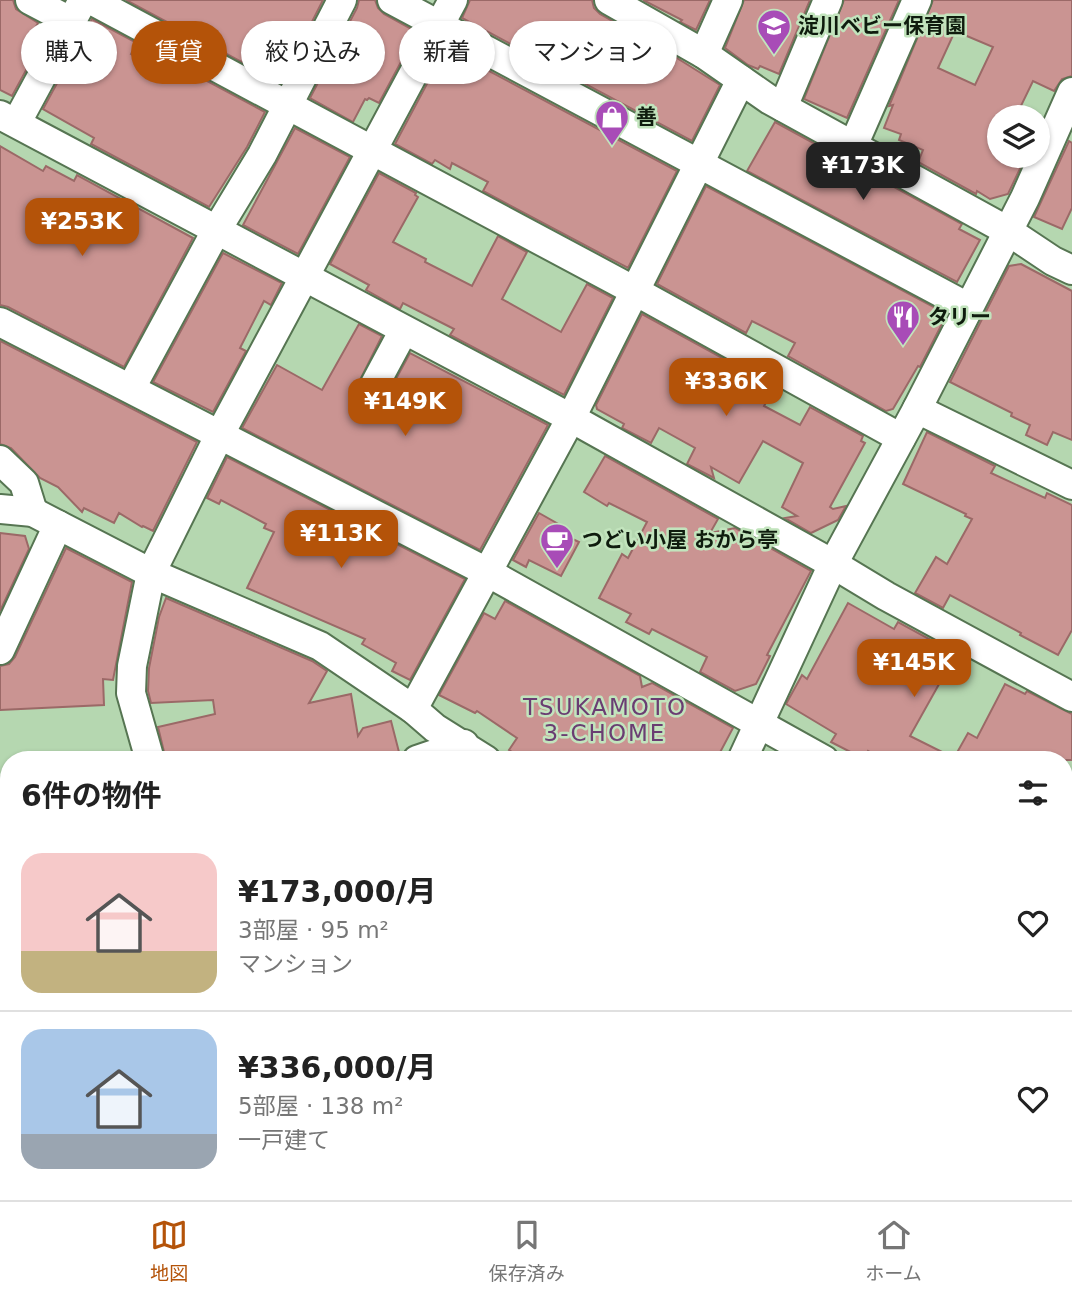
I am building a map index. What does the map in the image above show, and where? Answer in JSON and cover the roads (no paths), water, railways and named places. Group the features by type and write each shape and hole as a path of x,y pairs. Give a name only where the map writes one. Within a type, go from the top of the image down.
{"street":[{"path":"30,0 77,11 8,118 571,418 886,596 1072,697"},
{"path":"91,0 635,291 901,438"},
{"path":"131,388 216,230 262,155 342,0"},
{"path":"392,0 446,12 699,163 968,307"},
{"path":"609,0 704,54 783,107 1008,231 1053,261 1072,270"},
{"path":"704,54 728,0"},
{"path":"783,107 828,0"},
{"path":"853,146 917,0"},
{"path":"147,751 131,693 132,666 151,573 220,434 306,278 446,12"},
{"path":"413,709 571,418 741,80"},
{"path":"747,751 833,564 1008,231 1072,92"},
{"path":"0,322 487,572 808,751"},
{"path":"375,384 404,330"},
{"path":"916,409 1072,485"},
{"path":"0,460 24,483 33,512"},
{"path":"0,509 33,512 151,573 320,646 413,709 435,728 473,751"},
{"path":"0,650 58,525"}],"place":[{"name":"淀川ベビー保育園","path":"774,56"},
{"name":"善","path":"612,147"},
{"name":"タリー","path":"903,347"},
{"name":"つどい小屋 おから亭","path":"557,570"}],"district":[{"name":"TSUKAMOTO 3-CHOME","path":"605,720"}]}
